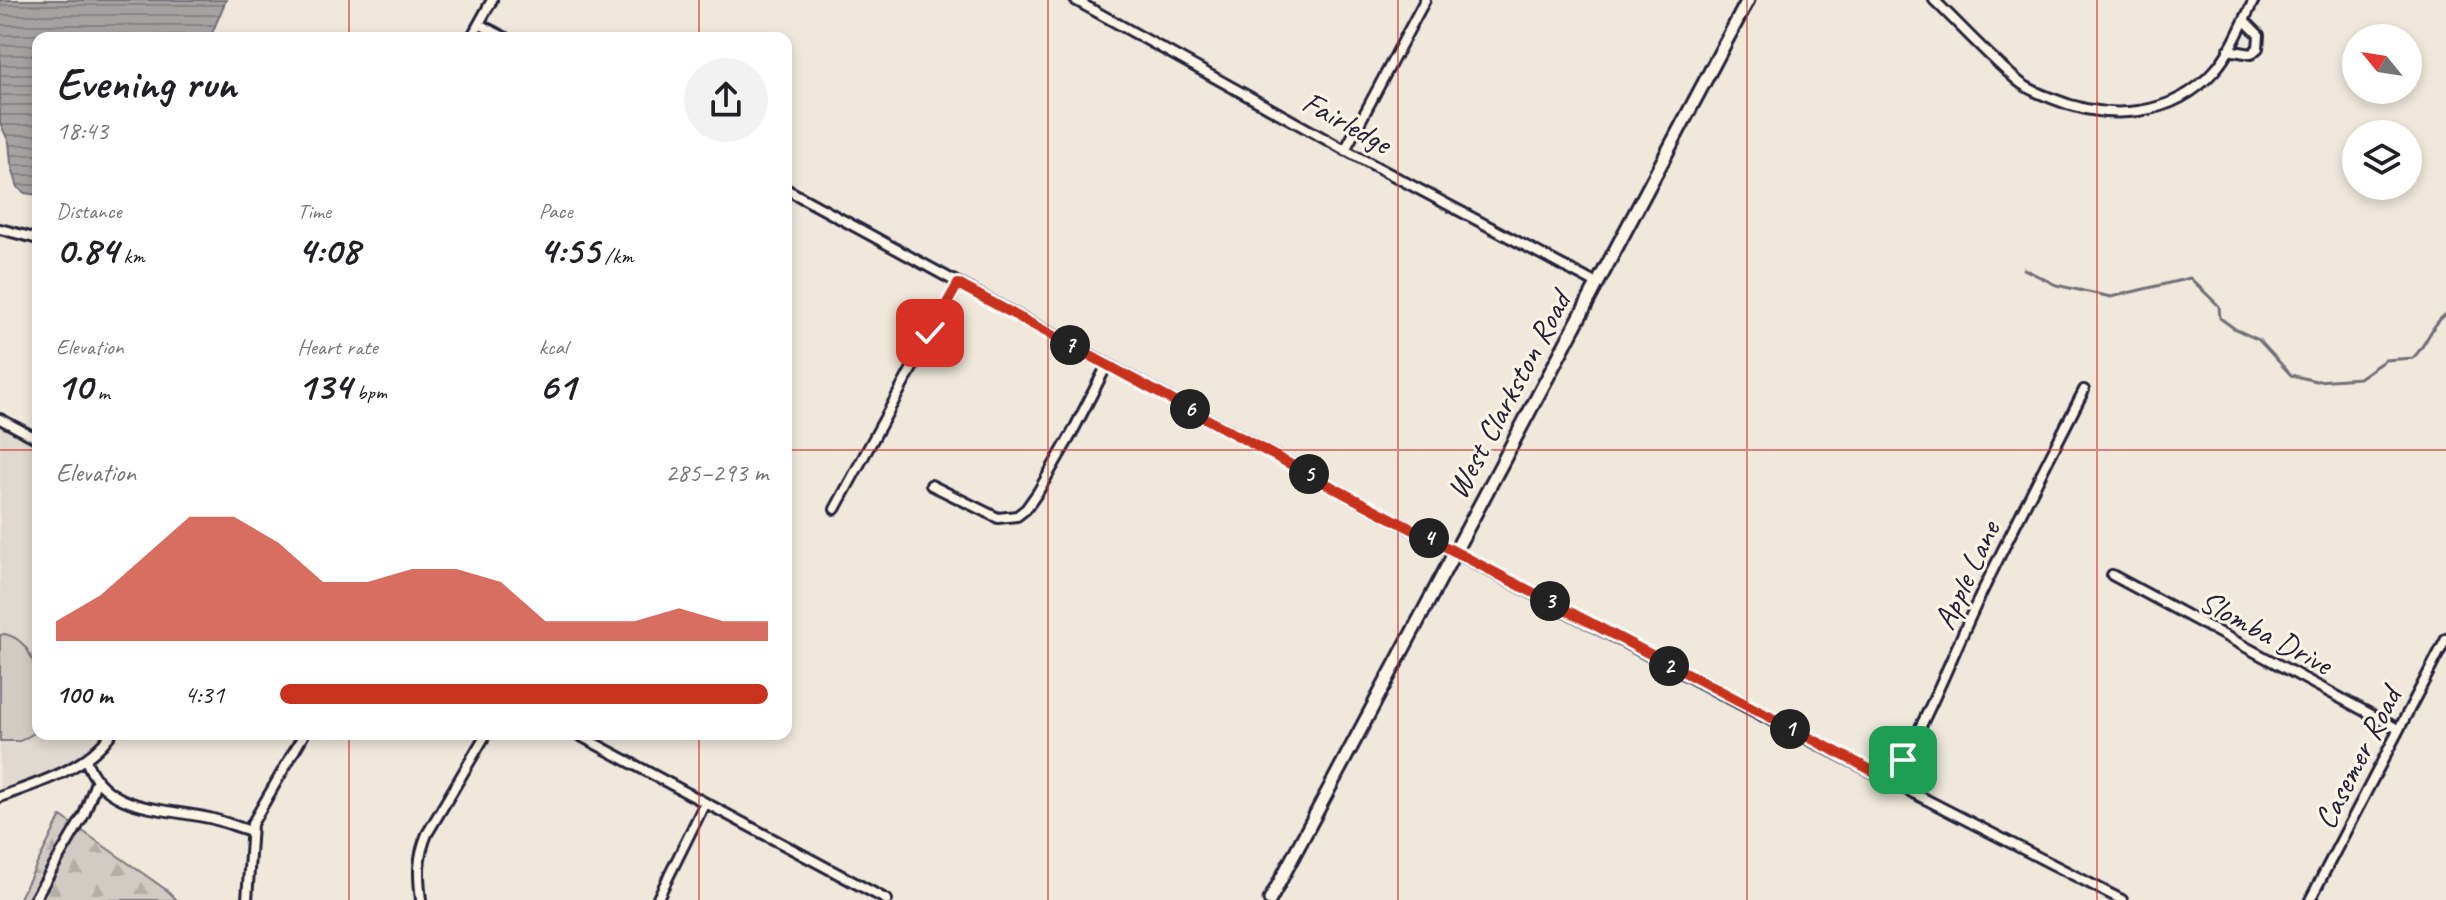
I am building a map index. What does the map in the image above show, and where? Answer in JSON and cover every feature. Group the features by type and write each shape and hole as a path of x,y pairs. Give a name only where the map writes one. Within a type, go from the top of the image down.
{"main road":[{"name":"West Clarkston Road","path":"1270,900 1748,0"}],"street":[{"path":"474,32 492,0"},
{"name":"Fairledge","path":"1075,0 1345,150 1597,284"},
{"path":"1345,150 1425,0"},
{"path":"1934,0 2020,83 2064,104 2087,110 2127,113 2163,106 2185,96 2203,82 2218,67 2254,0"},
{"path":"2228,50 2251,54 2258,48 2259,35 2244,20"},
{"path":"479,24 494,32"},
{"path":"792,192 1455,552 2122,900"},
{"path":"0,229 32,237"},
{"path":"835,509 958,284"},
{"path":"931,485 998,518 1017,516 1026,509 1050,472 1107,365"},
{"name":"Apple Lane","path":"1890,780 1948,670 1973,611 2084,390"},
{"path":"0,419 32,436"},
{"name":"Slomba Drive","path":"2112,575 2398,729"},
{"name":"Casemer Road","path":"2310,900 2446,639"},
{"path":"0,797 72,768 105,740"},
{"path":"247,900 252,824 301,740"},
{"path":"421,900 418,862 427,834 482,740"},
{"path":"588,740 887,900"},
{"path":"86,759 90,773 109,792 136,805 162,812 208,817 251,831"},
{"path":"34,900 84,815 97,779"},
{"path":"657,900 705,803"}],"shaded area":[{"path":"0,0 226,0 213,32 32,32 32,194 18,188 9,142 0,123"},
{"path":"0,424 32,442 32,740 101,740 91,752 72,765 0,791"}],"green space":[{"path":"0,635 18,640 32,659 32,734 20,741 0,741"},
{"path":"61,816 168,891 177,900 19,900"}],"waterway":[{"path":"2024,269 2056,285 2111,297 2190,278 2219,306 2220,318 2259,340 2291,375 2316,381 2359,378 2385,360 2413,358 2446,314"}],"route":[{"path":"930,333 958,284 1347,495 1890,780 1903,760"}]}
